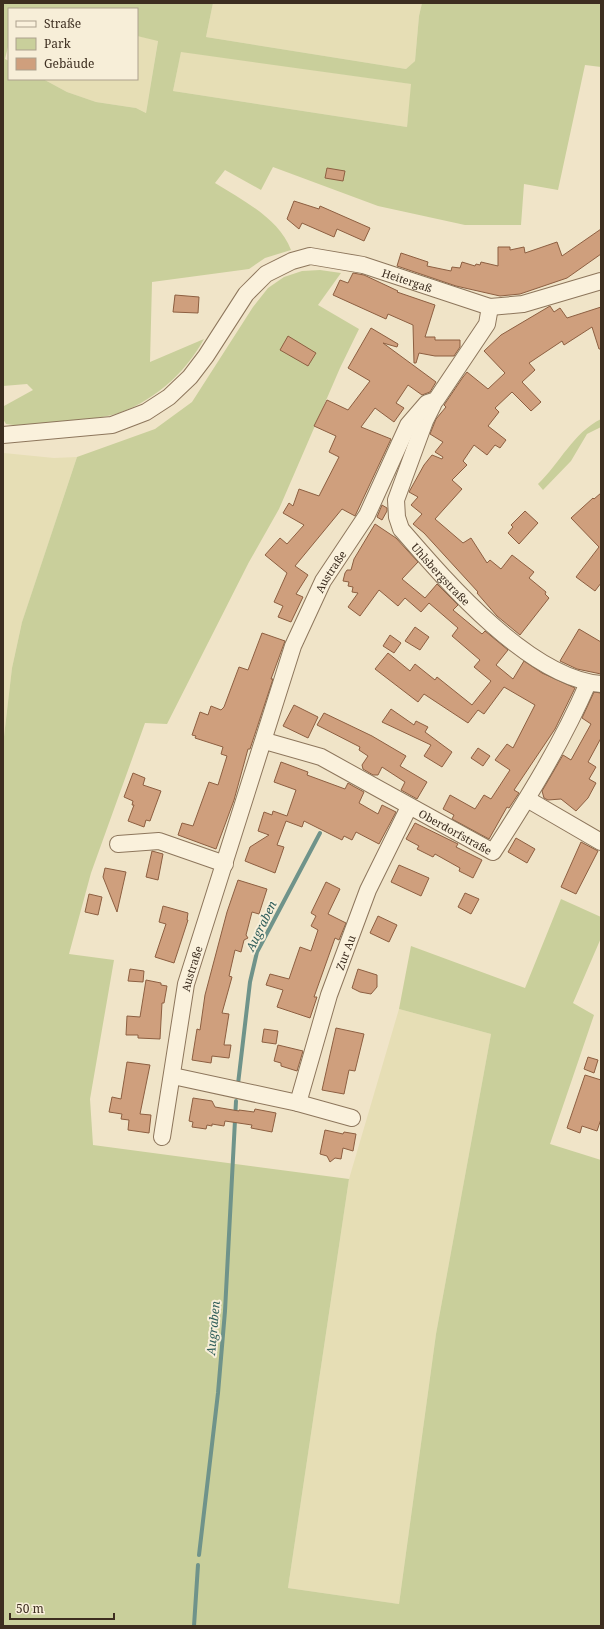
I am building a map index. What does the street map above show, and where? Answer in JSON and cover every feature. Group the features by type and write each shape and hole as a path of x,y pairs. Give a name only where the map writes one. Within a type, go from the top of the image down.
{"street":[{"name":"Heitergaß","path":"3,435 112,425 146,412 169,397 190,377 234,315 246,294 266,274 292,261 310,256 363,266 490,307 523,304 601,281"},
{"name":"Austraße","path":"162,1137 173,1076 186,984 265,741 294,646 323,581 367,515 408,426 423,408 436,400 487,324 490,307"},
{"name":"Uhlsbergstraße","path":"436,400 425,421 396,500 397,517 401,529 462,595 514,644 549,667 594,684"},
{"name":"Oberdorfstraße","path":"265,741 320,757 493,852 527,799 594,684"},
{"path":"527,799 601,842"},
{"name":"Zur Au","path":"298,1103 329,995 366,897 410,807"},
{"path":"118,844 159,842 225,864"},
{"path":"173,1076 298,1103 352,1118"}],"shaded area":[{"path":"213,3 422,3 419,16 415,61 406,69 206,37"},
{"path":"138,36 158,40 146,113 136,108 96,102 67,92 45,80 138,80"},
{"path":"181,51 412,84 407,127 173,91"},
{"path":"4,453 54,458 77,457 22,622 12,668 3,745"},
{"path":"399,1009 491,1034 436,1334 399,1604 288,1588 349,1179"}],"green space":[{"path":"3,3 213,3 206,37 406,69 415,61 419,16 422,3 601,3 601,67 585,65 558,190 524,184 521,225 465,225 378,206 273,167 261,190 225,170 215,183 248,203 269,219 278,228 291,250 265,258 249,269 152,282 150,362 204,339 196,352 177,376 166,386 140,403 112,415 78,421 21,426 6,424 3,419 4,406 33,390 27,384 3,386","holes":["181,52 411,84 407,127 173,91"]},
{"path":"320,270 341,273 318,305 359,329 340,368 279,509 249,562 167,724 145,723 91,873 69,954 114,960 90,1099 93,1145 349,1179 288,1588 399,1604 436,1334 491,1034 399,1009 411,946 525,988 561,899 601,917 601,938 573,1003 594,1015 550,1144 601,1160 601,1626 3,1626 3,745 12,668 22,622 77,457 155,429 192,402 253,307 268,288 284,277 302,271"},
{"path":"601,419 601,427 587,434 571,461 543,490 538,484 582,432"}],"building":[{"path":"327,168 345,171 343,181 325,178"},
{"path":"294,201 319,209 320,206 370,228 364,241 337,229 334,237 302,223 299,229 287,219"},
{"path":"601,229 601,254 567,278 520,294 500,296 456,286 397,266 401,253 428,262 427,266 451,271 452,267 460,268 462,262 475,266 476,264 480,265 481,262 498,266 498,247 510,247 510,250 524,247 525,253 557,242 562,256"},
{"path":"353,273 364,275 398,291 397,292 435,305 425,337 435,337 435,340 460,340 460,347 454,356 435,356 419,353 416,363 414,363 413,325 388,314 386,319 333,295 340,280 348,283"},
{"path":"175,295 199,297 198,313 173,312"},
{"path":"550,306 554,312 560,308 567,318 601,307 601,349 599,349 592,327 564,345 562,341 529,363 535,370 522,382 541,402 531,411 512,392 495,408 499,412 488,426 506,440 500,448 495,445 487,455 474,445 463,461 467,465 452,480 462,489 435,519 463,543 471,538 487,563 490,560 501,569 512,555 534,572 529,578 546,592 545,594 549,598 520,635 497,616 477,593 478,592 424,533 413,524 422,514 411,505 418,497 409,492 424,465 432,455 442,459 443,457 435,452 443,442 430,434 436,419 446,407 444,405 463,377 467,372 488,389 505,373 484,351 501,335"},
{"path":"371,328 398,344 397,347 383,343 436,382 430,392 422,395 408,385 396,403 404,408 394,422 375,408 361,427 391,439 355,516 342,509 295,566 308,575 296,594 303,597 291,622 278,617 283,606 274,602 287,573 265,555 280,538 287,544 304,525 283,513 289,503 293,506 299,489 319,496 339,457 329,452 336,436 314,426 327,400 348,410 370,381 348,368"},
{"path":"288,336 316,353 308,366 280,350"},
{"path":"601,493 601,583 595,591 576,577 599,547 571,518 593,498 594,499"},
{"path":"382,505 387,508 387,511 382,520 377,517"},
{"path":"525,511 538,523 519,544 508,533 513,527 511,525"},
{"path":"375,524 396,538 418,562 402,579 425,598 437,584 458,605 453,610 482,634 485,631 508,650 496,665 513,679 524,661 542,673 575,688 555,729 514,790 519,793 509,808 507,807 489,839 452,819 454,815 443,809 450,795 475,809 484,795 491,799 510,770 495,760 507,744 513,748 535,705 504,687 484,714 478,710 468,723 424,694 418,702 375,669 388,653 410,671 415,664 435,680 437,677 472,705 491,681 474,667 480,660 452,636 458,628 429,603 421,612 405,598 398,606 379,590 360,616 348,607 358,593 352,592 353,587 348,586 349,582 343,581 345,573 347,570 351,570 354,559"},
{"path":"415,627 429,637 420,650 405,641"},
{"path":"579,629 601,642 601,674 577,669 560,661"},
{"path":"262,633 285,641 271,679 273,679 250,749 248,749 234,800 216,849 178,835 182,823 193,826 209,782 218,785 227,756 221,754 223,747 195,738 196,736 192,735 200,712 208,715 211,706 221,710 224,707 239,667 248,670"},
{"path":"390,635 401,643 394,653 383,646"},
{"path":"594,692 601,693 601,738 588,762 596,767 589,779 596,783 588,798 576,811 561,799 548,800 544,798 542,791 563,755 571,760 591,724 582,718"},
{"path":"294,705 318,717 308,738 283,726"},
{"path":"391,709 414,725 416,721 428,727 425,732 452,752 442,767 424,756 431,745 382,722"},
{"path":"324,713 372,736 406,756 400,766 427,782 417,799 401,790 405,782 382,767 378,775 373,775 363,769 362,765 368,756 359,750 360,747 317,725"},
{"path":"478,748 490,756 483,766 471,758"},
{"path":"281,762 308,772 307,775 345,789 348,783 364,792 359,803 378,814 382,805 396,812 379,844 356,832 352,840 344,836 342,840 304,821 302,827 286,821 277,845 284,847 275,873 245,861 250,847 269,835 258,831 264,812 272,815 273,811 287,816 296,790 274,782"},
{"path":"133,773 145,778 143,785 161,791 150,821 146,820 144,827 128,821 134,805 132,805 133,801 124,797"},
{"path":"415,823 458,844 456,847 482,860 473,878 459,871 460,868 435,854 433,857 417,849 419,846 406,839"},
{"path":"516,838 535,849 527,863 508,852"},
{"path":"581,842 598,851 576,894 561,887"},
{"path":"152,851 163,854 158,880 146,877"},
{"path":"399,865 429,878 421,896 391,882"},
{"path":"105,868 126,872 117,912 103,877"},
{"path":"238,880 267,889 259,914 252,912 246,935 248,938 244,940 241,952 235,950 229,976 232,977 222,1013 229,1014 224,1045 231,1045 229,1058 212,1056 211,1063 192,1060 197,1029 200,1030 205,995 227,912"},
{"path":"326,882 340,889 328,914 346,923 339,940 335,938 314,997 317,997 310,1018 277,1007 283,990 266,985 270,974 289,979 300,947 311,951 318,930 311,926 316,916 311,913"},
{"path":"465,893 479,899 471,914 458,907"},
{"path":"89,894 102,897 98,915 85,912"},
{"path":"163,906 188,913 188,920 174,963 155,957 166,924 159,922"},
{"path":"378,916 397,925 389,942 370,933"},
{"path":"130,969 144,971 143,982 128,981"},
{"path":"358,969 377,975 377,987 371,994 360,992 352,988"},
{"path":"146,980 161,983 161,985 167,986 164,1003 162,1003 160,1039 138,1038 138,1035 126,1035 127,1016 140,1017"},
{"path":"336,1028 364,1034 355,1071 349,1070 344,1094 322,1090"},
{"path":"264,1029 278,1031 276,1044 262,1042"},
{"path":"278,1045 303,1051 297,1071 281,1066 281,1063 274,1061"},
{"path":"588,1057 598,1060 594,1073 584,1069"},
{"path":"127,1062 150,1065 140,1114 151,1115 149,1133 128,1130 129,1120 121,1119 122,1114 109,1112 112,1097 121,1099"},
{"path":"585,1075 601,1080 601,1119 597,1131 582,1126 580,1133 567,1128"},
{"path":"193,1098 212,1101 215,1107 254,1112 255,1109 276,1113 272,1132 251,1128 252,1125 225,1121 224,1126 212,1124 212,1126 207,1125 206,1129 192,1127 193,1122 189,1121"},
{"path":"325,1130 343,1134 344,1132 356,1134 353,1151 343,1148 341,1159 335,1158 330,1162 327,1156 320,1154"}],"waterway":[{"name":"Augraben","path":"238,1084 250,982 257,952 320,833"},
{"name":"Augraben","path":"199,1555 218,1393 225,1311 236,1101"},
{"name":"Augraben","path":"194,1626 198,1565"}]}
